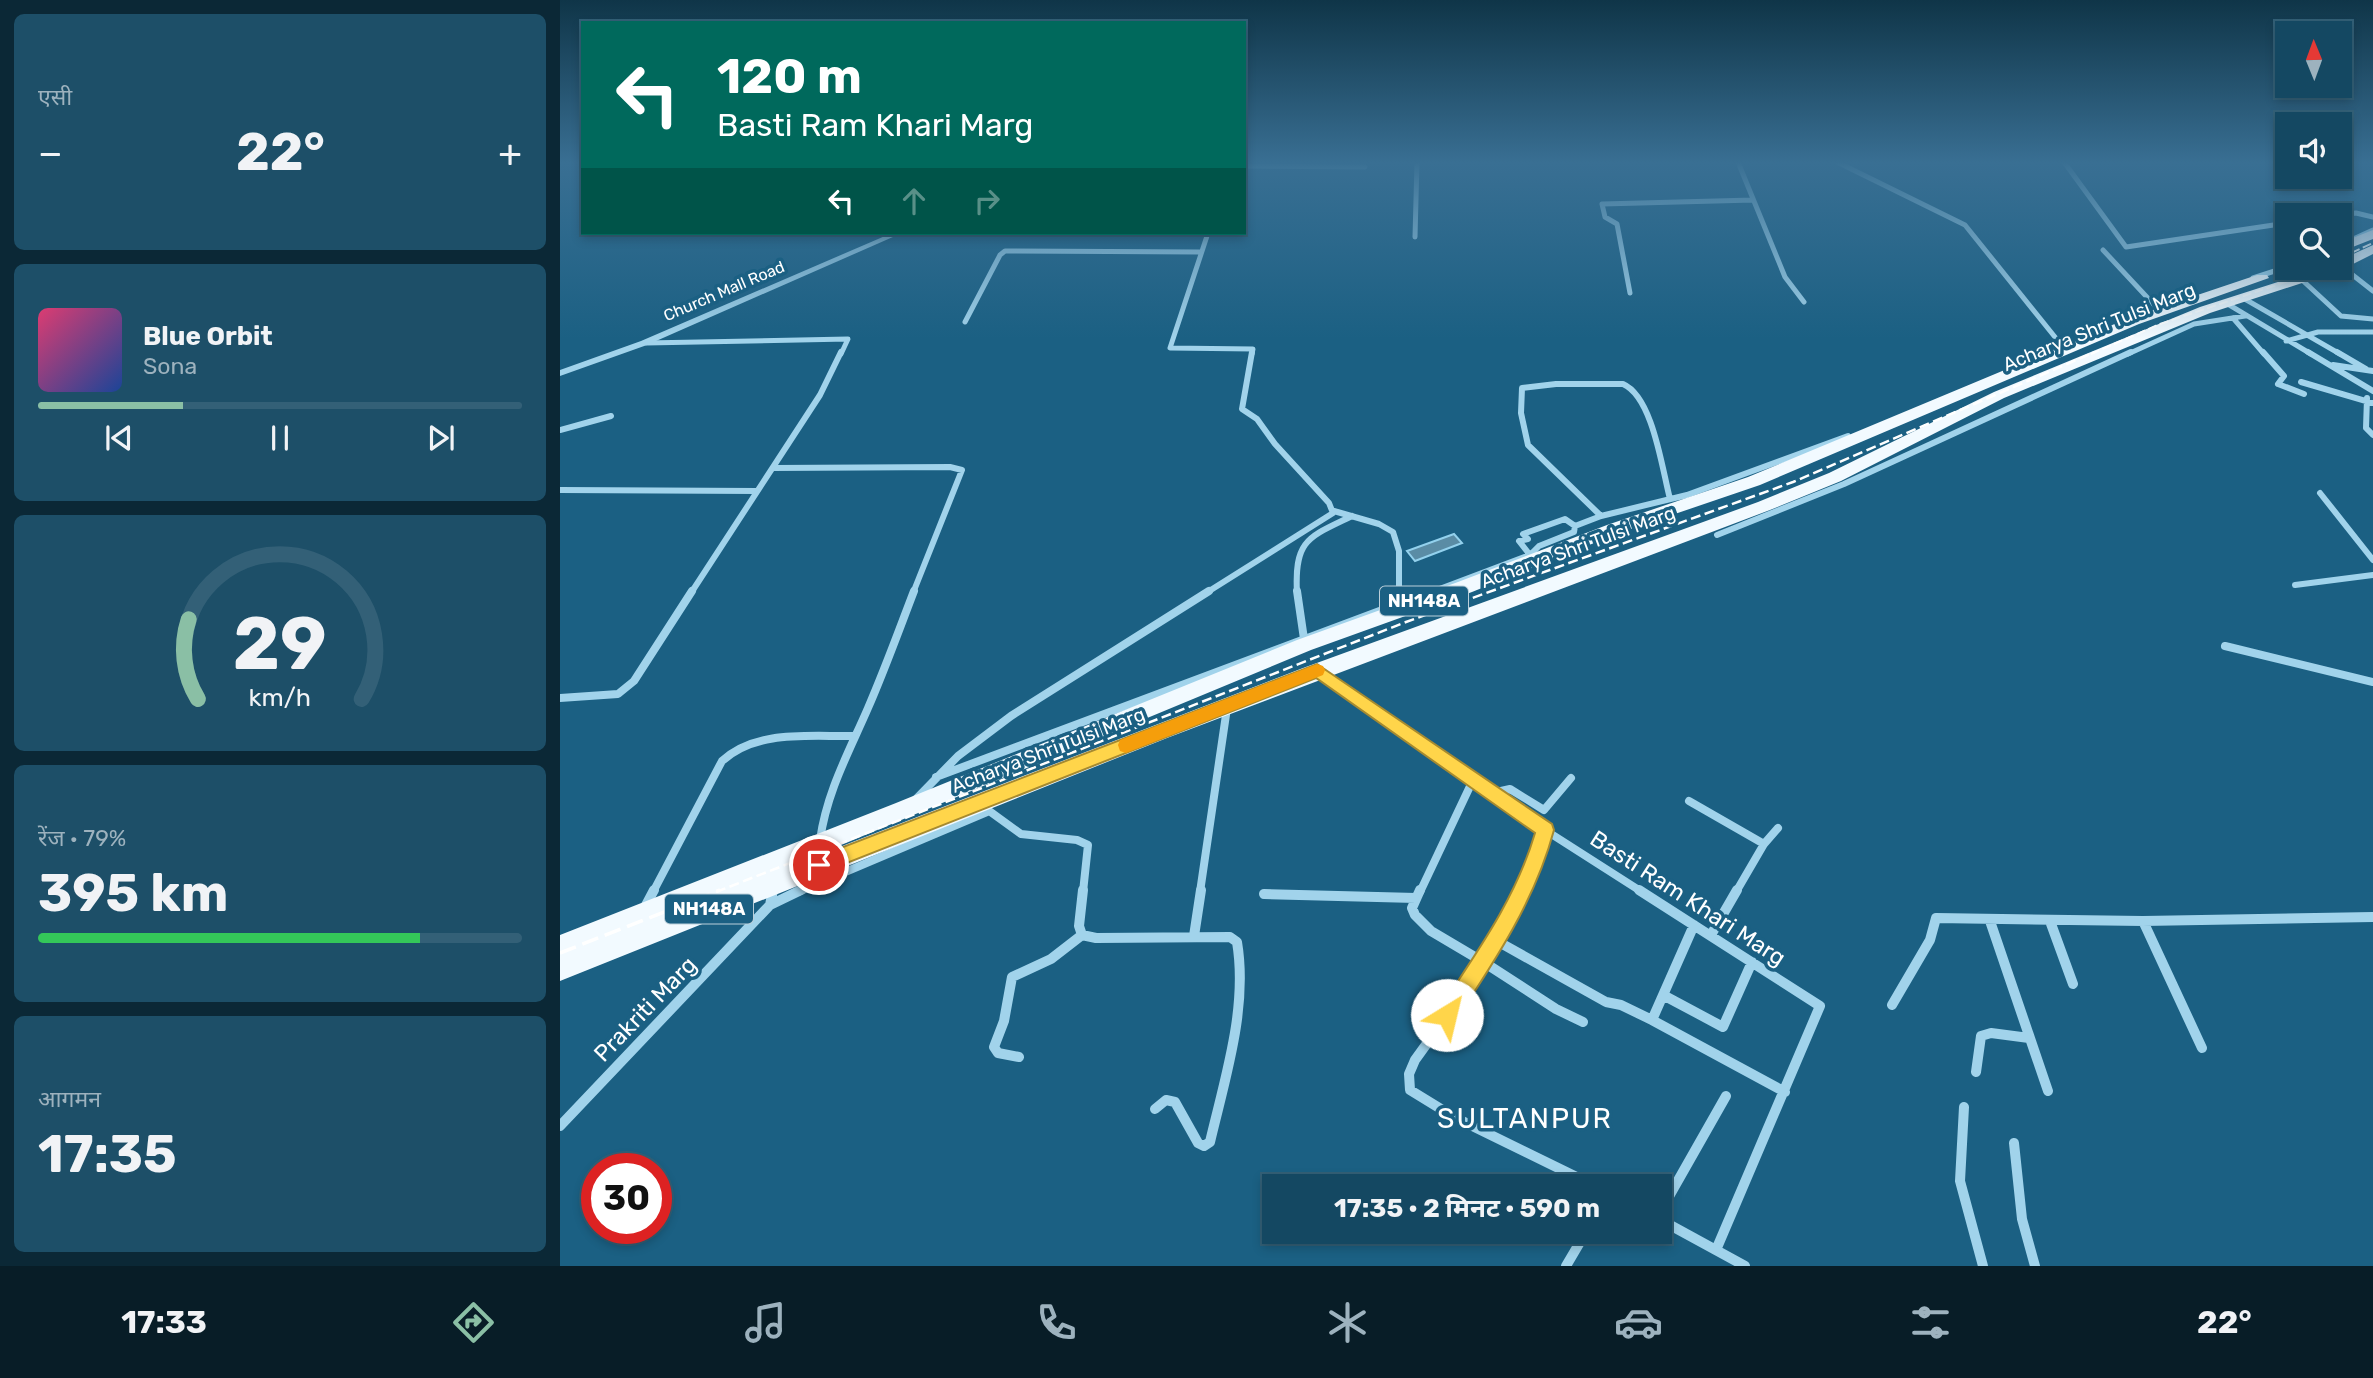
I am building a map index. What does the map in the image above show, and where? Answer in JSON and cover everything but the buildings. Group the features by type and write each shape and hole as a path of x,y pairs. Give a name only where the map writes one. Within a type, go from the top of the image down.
{"highway":[{"path":"2352,241 2373,232"},
{"path":"2352,259 2373,249"},
{"name":"Acharya Shri Tulsi Marg","path":"560,969 771,884 982,807 1317,670 1764,506 1835,477 1999,395 2197,306 2275,278"},
{"name":"Acharya Shri Tulsi Marg","path":"560,947 642,914 771,884 819,844 1304,641 1465,587 1613,529 1754,481 2134,321 2197,306 2237,309 2280,280"},
{"path":"1465,587 1481,608"}],"street":[{"path":"1415,221 1415,237"},
{"path":"1612,221 1617,224 1630,293"},
{"path":"1762,221 1785,277 1804,302"},
{"path":"1958,221 1965,225 2063,347"},
{"path":"2107,221 2126,247 2275,225"},
{"name":"Church Mall Road","path":"560,373 644,343 893,235"},
{"path":"1207,235 1170,348 1253,349 1241,409 1257,419 1334,511 1386,527 1395,536 1399,551 1399,602"},
{"path":"2103,250 2158,309"},
{"path":"965,322 1003,252 1200,252"},
{"path":"2352,274 2373,291"},
{"path":"1575,526 1601,516 1671,499 1751,472 1944,399 2158,309 2275,276"},
{"path":"2303,280 2340,316 2373,319"},
{"path":"2237,309 2373,392 2365,400 2366,428 2373,435"},
{"path":"2237,309 2284,376 2278,384 2304,394"},
{"path":"1717,535 1844,484 2194,324 2237,309 2306,334 2369,370"},
{"path":"2286,341 2306,334 2373,332"},
{"path":"560,698 613,695 629,687 820,395 847,338 644,343"},
{"path":"2332,365 2369,370"},
{"path":"2301,382 2373,402"},
{"path":"1601,516 1528,445 1521,413 1522,388 1567,384 1623,384 1632,388 1650,420 1671,499"},
{"path":"560,430 611,416"},
{"path":"773,468 950,467 962,470 829,794 819,844"},
{"path":"560,490 757,491"},
{"path":"2320,493 2373,560"},
{"path":"904,810 958,756 1011,716 1334,511"},
{"path":"1304,641 1297,609 1301,548 1309,538 1352,516"},
{"path":"1530,555 1519,541 1528,539 1523,534 1565,519 1575,526"},
{"path":"936,777 1530,555 1539,546 1574,532 1575,526"},
{"path":"2295,585 2373,575"},
{"path":"2225,646 2373,682"},
{"name":"Basti Ram Khari Marg","path":"1317,670 1545,830 1820,1006 1722,1257"},
{"path":"1194,936 1227,708"},
{"path":"642,914 686,826 727,755 749,744 772,738 855,736"},
{"path":"1493,793 1510,789 1544,810 1571,778"},
{"path":"1472,780 1416,898 1412,908 1416,920 1556,1009 1583,1022"},
{"path":"1689,801 1764,844"},
{"path":"982,807 1021,834 1077,840 1087,845 1079,926 1082,935"},
{"path":"1711,936 1764,844 1778,828"},
{"path":"1545,830 1534,868 1485,963 1415,1060 1409,1074 1410,1090 1454,1117 1570,1174"},
{"name":"Prakriti Marg","path":"560,1126 771,884"},
{"path":"1264,894 1416,898"},
{"path":"1892,1005 1930,940 1936,918 1990,921 2143,921 2373,917"},
{"path":"1990,921 2048,1091"},
{"path":"2050,921 2073,984"},
{"path":"2143,921 2203,1048"},
{"path":"1652,1020 1694,925"},
{"path":"1019,1057 998,1052 994,1047 1004,1021 1010,981 1018,972 1051,959 1082,935 1096,938 1230,937 1237,942 1240,951 1239,999 1210,1142 1204,1146 1198,1143 1175,1102 1166,1100 1155,1109"},
{"path":"1496,941 1606,1002 1621,1005 1652,1020 1785,1092"},
{"path":"1662,995 1723,1027 1752,962"},
{"path":"1976,1072 1980,1036 1991,1033 2029,1038"},
{"path":"1672,1193 1726,1096"},
{"path":"1964,1107 1960,1181 1983,1266"},
{"path":"2014,1143 2022,1220 2035,1266"},
{"path":"1672,1224 1722,1257 1745,1266"},
{"path":"1566,1266 1579,1244"}],"water":[{"path":"1454,534 1462,543 1415,561 1407,551"}],"railway":[{"path":"2352,253 2373,243"},
{"path":"2091,354 2160,324 2291,280"},
{"path":"716,892 1406,622 1793,482 2095,352"},
{"path":"560,953 720,890"}],"slow traffic":[{"path":"1126,745 1227,708 1317,670"}],"district":[{"name":"SULTANPUR","path":"1525,1118"}],"route":[{"path":"819,865 1104,753 1227,708 1317,670 1545,830 1534,868 1496,941 1480,970 1447,1015"}]}
